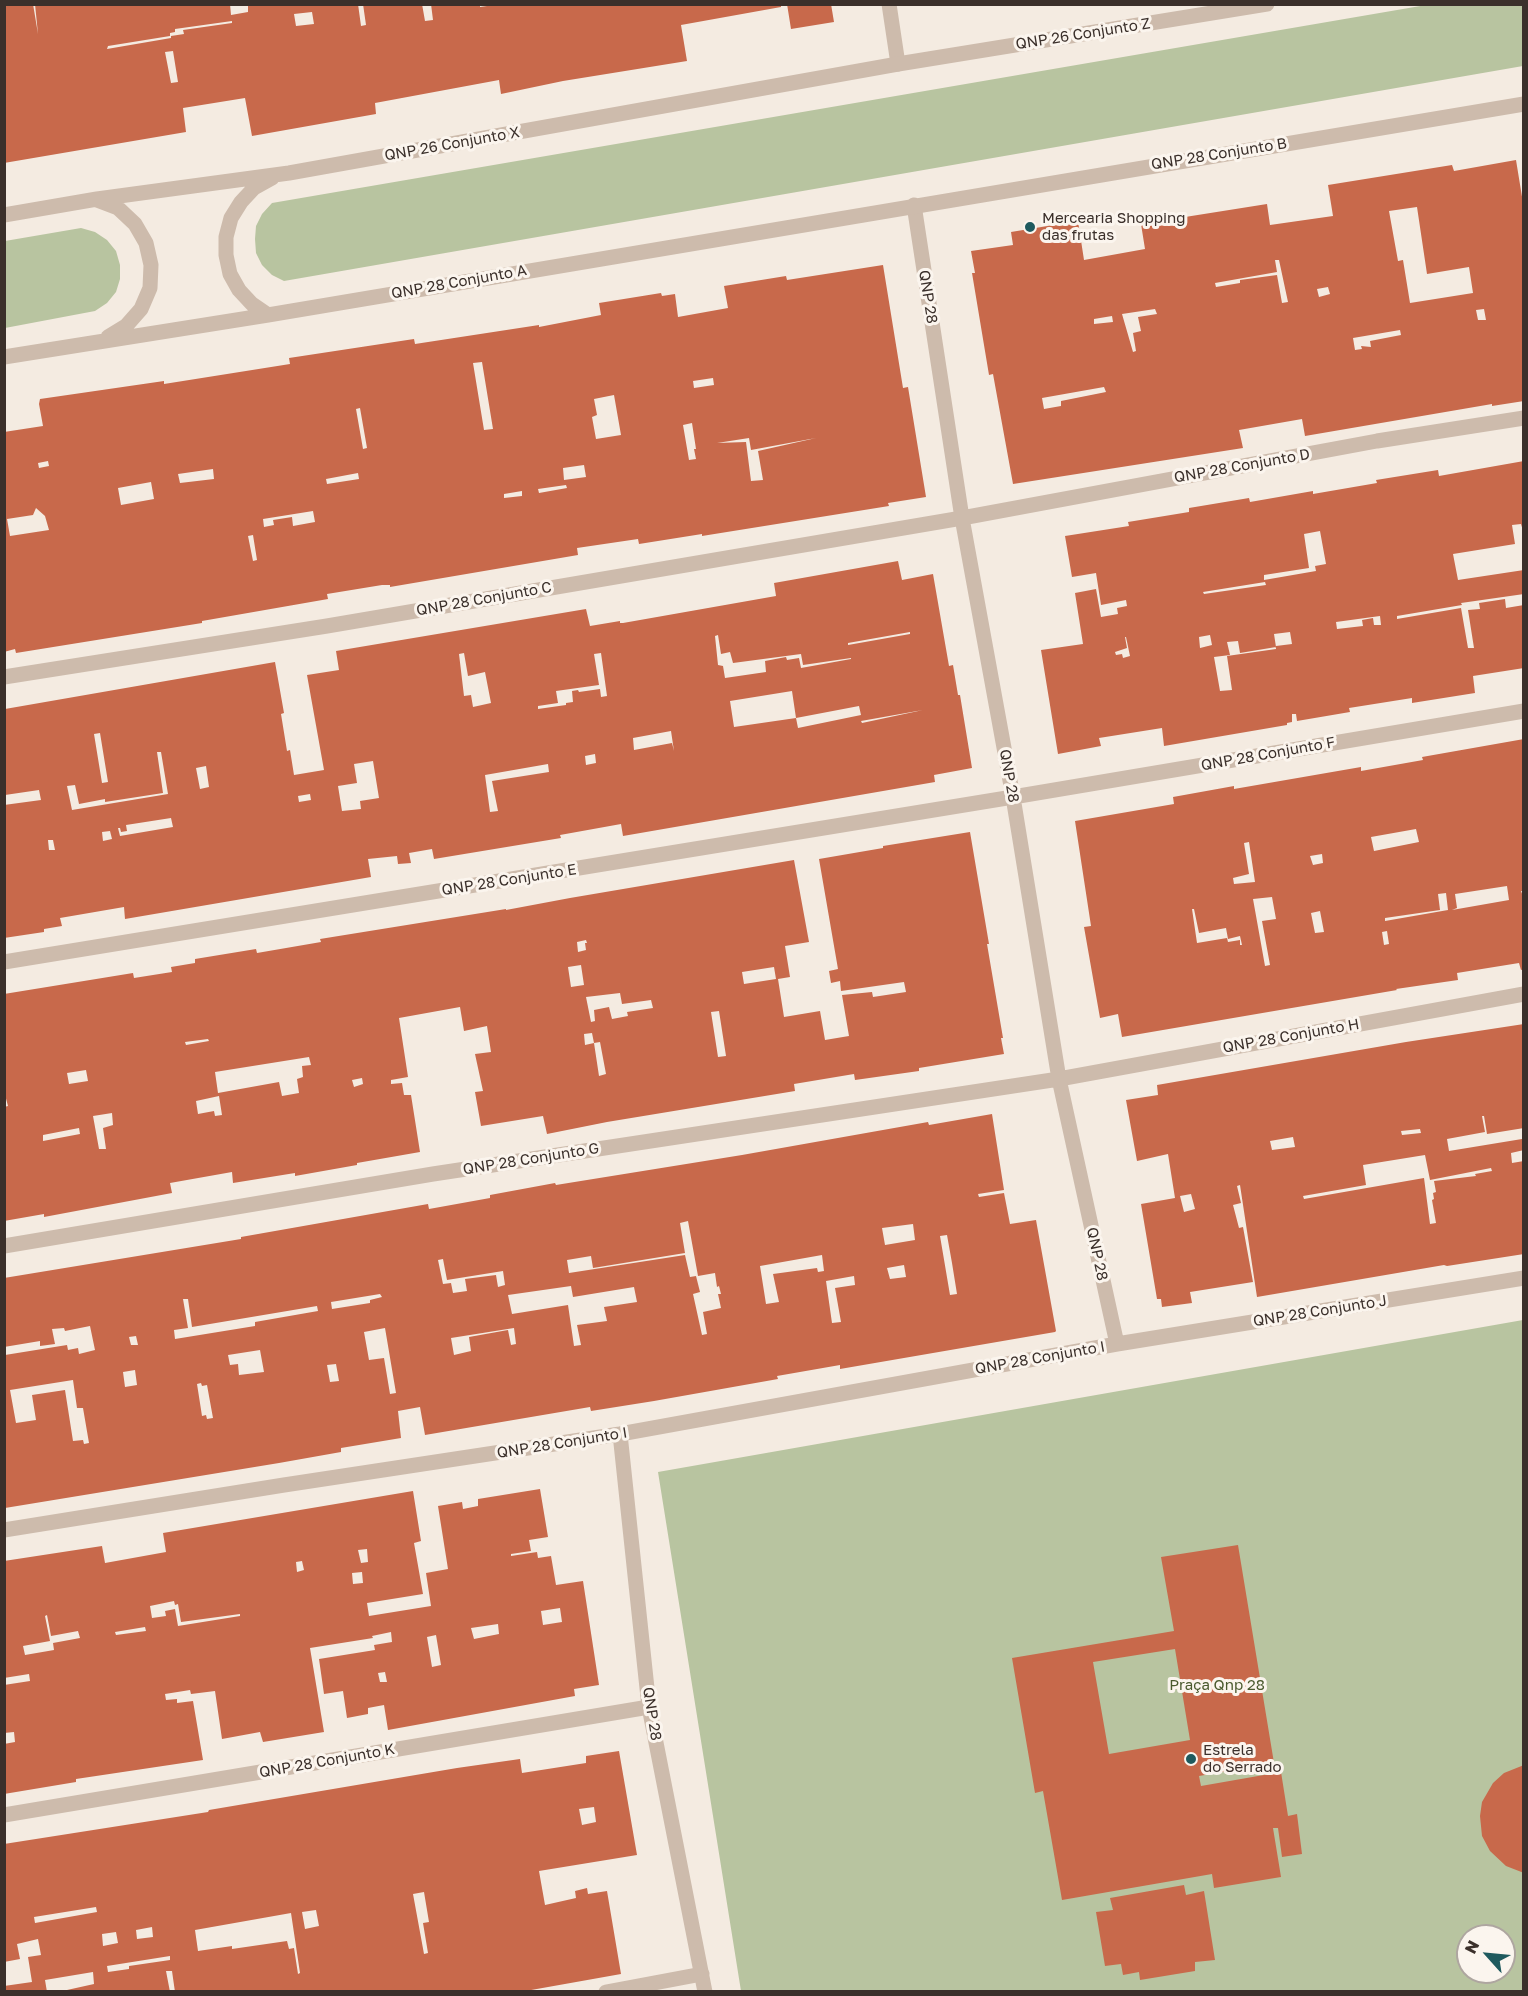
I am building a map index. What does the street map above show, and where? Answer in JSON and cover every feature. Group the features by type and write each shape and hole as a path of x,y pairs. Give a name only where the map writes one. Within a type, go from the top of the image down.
{"street":[{"path":"889,4 898,64"},
{"name":"QNP 26 Conjunto Z","path":"898,64 1267,4"},
{"name":"QNP 26 Conjunto X","path":"4,215 97,199 289,173 898,64"},
{"name":"QNP 28 Conjunto B","path":"914,205 1524,104"},
{"path":"268,315 252,304 239,290 230,274 226,255 226,237 231,218 240,202 254,188 271,178 289,173"},
{"path":"85,343 106,338 126,326 141,309 150,288 152,265 146,243 135,224 118,208 97,199"},
{"name":"QNP 28 Conjunto A","path":"4,357 268,315 914,205"},
{"name":"QNP 28","path":"914,205 962,518 1013,797 1059,1079 1117,1344"},
{"name":"QNP 28 Conjunto D","path":"962,518 1377,441 1524,418"},
{"name":"QNP 28 Conjunto C","path":"4,677 327,626 962,518"},
{"name":"QNP 28 Conjunto F","path":"1013,797 1524,711"},
{"name":"QNP 28 Conjunto E","path":"4,962 1013,797"},
{"name":"QNP 28 Conjunto H","path":"1059,1079 1524,994"},
{"name":"QNP 28 Conjunto G","path":"4,1245 433,1174 1059,1079"},
{"name":"QNP 28 Conjunto J","path":"1117,1344 1524,1278"},
{"name":"QNP 28 Conjunto I","path":"4,1530 620,1434 1117,1344"},
{"name":"QNP 28","path":"620,1434 649,1707 705,1992"},
{"name":"QNP 28 Conjunto K","path":"4,1815 649,1707"},
{"path":"606,1992 702,1974"}],"green space":[{"path":"1432,4 1523,5 1523,66 284,281 272,275 262,265 256,253 256,226 262,214 272,203"},
{"path":"81,228 95,232 107,240 116,251 120,265 120,279 116,292 107,303 95,311 5,328 5,241"},
{"name":"Praça Qnp 28","path":"1523,1320 1523,1991 741,1991 658,1472"}],"building":[{"path":"4,4 33,4 38,34 35,4 230,4 231,15 248,12 248,4 358,4 361,26 366,25 363,4 422,4 425,21 433,20 431,4 480,4 480,7 486,5 781,5 781,7 681,25 687,61 563,81 501,94 499,80 375,103 376,114 252,136 245,98 183,108 186,132 4,163","holes":["312,12 314,24 296,26 294,14","232,21 232,23 183,30 184,34 171,36 171,38 107,49 108,46 170,36 175,29","173,51 178,82 171,83 165,52"]},
{"path":"787,4 831,4 834,22 791,29"},
{"path":"1516,160 1524,209 1524,401 1492,406 1492,404 1305,436 1302,419 1239,430 1243,448 1013,484 993,374 989,375 972,273 975,273 971,251 1013,245 1011,232 1078,221 1084,260 1145,249 1141,224 1267,204 1270,225 1333,216 1328,185 1452,165 1454,171","holes":["1417,207 1427,274 1469,267 1473,293 1410,303 1403,260 1398,261 1389,211","1275,260 1279,260 1288,302 1282,303 1277,275 1240,280 1240,283 1216,287 1215,283 1277,272","1328,287 1330,294 1319,297 1317,289","1155,309 1157,314 1138,317 1141,331 1133,333 1136,351 1133,352 1122,314","1484,309 1486,320 1478,320 1476,310","1112,316 1113,322 1094,324 1094,319","1400,330 1401,335 1370,341 1371,347 1361,346 1362,349 1355,350 1353,338","1104,387 1106,392 1061,401 1061,406 1044,409 1042,398"]},
{"path":"883,265 903,388 908,387 926,497 888,503 889,506 702,536 702,534 639,544 638,539 577,548 578,555 390,587 390,585 382,585 327,594 328,599 202,621 202,623 16,653 15,649 4,652 4,432 43,426 40,399 164,381 164,384 290,364 289,358 414,339 415,344 539,325 539,327 601,315 599,303 661,293 662,296 675,294 678,317 728,308 724,286 786,276 787,280","holes":["482,362 493,429 484,430 473,363","713,378 714,385 694,388 693,381","614,395 621,435 596,439 592,417 597,415 594,399","360,408 367,448 363,449 356,409","692,423 696,459 689,460 683,425","749,438 751,450 816,438 758,451 763,480 751,481 746,442 717,443","48,461 49,466 39,468 38,463","584,465 586,477 564,480 563,468","213,469 214,479 180,483 178,474","358,473 359,479 327,484 326,479","151,482 154,499 121,505 118,488","566,485 567,488 539,493 538,489","522,491 522,496 504,498 504,494","36,508 45,516 49,530 10,536 7,519 33,515","313,511 315,522 293,526 292,517 273,520 274,525 264,527 263,519","253,535 257,560 253,561 248,536"]},
{"path":"1524,461 1524,534 1521,524 1512,525 1515,544 1453,554 1458,580 1524,570 1524,594 1461,603 1462,605 1397,616 1397,619 1461,608 1468,648 1474,648 1468,610 1480,609 1479,603 1505,599 1506,608 1524,605 1524,668 1473,676 1475,693 1412,703 1412,698 1349,708 1350,712 1297,721 1296,714 1292,714 1292,722 1287,725 1164,746 1162,728 1099,738 1101,746 1058,754 1041,650 1083,644 1075,593 1096,589 1101,617 1118,614 1117,608 1127,606 1126,600 1101,605 1096,573 1072,577 1065,536 1129,526 1128,522 1189,512 1189,508 1249,498 1250,502 1313,491 1313,494 1377,483 1376,480 1438,470 1439,476","holes":["1320,531 1326,564 1315,566 1316,571 1264,580 1264,575 1309,568 1304,534","1265,582 1266,585 1204,594 1203,592","1380,616 1381,625 1374,625 1373,618 1362,620 1363,626 1337,629 1336,622","1290,632 1292,644 1276,647 1274,634","1210,635 1212,645 1200,648 1199,637","1126,637 1130,656 1123,658 1122,654 1116,655 1115,652 1127,648","1238,641 1240,653 1276,647 1276,649 1227,656 1232,690 1220,691 1214,657 1230,655 1227,642"]},
{"path":"898,561 902,580 933,574 949,666 953,665 958,695 960,695 972,768 934,775 935,782 623,836 621,824 560,835 561,838 434,859 432,849 409,853 411,863 398,864 397,856 368,859 371,877 125,919 124,907 60,918 62,926 44,929 44,932 4,938 4,805 41,800 39,790 5,795 5,709 275,662 284,713 281,714 287,751 290,750 294,775 324,770 307,675 339,670 336,651 586,609 590,626 620,621 623,623 776,596 774,583","holes":["910,632 910,634 848,645 848,643","718,635 721,654 730,652 733,663 801,654 803,665 851,658 801,668 799,658 787,660 786,657 765,661 766,672 725,678 723,666 718,665 715,636","464,653 468,676 485,672 491,703 473,707 471,695 464,696 459,654","601,653 607,696 601,697 600,689 572,691 573,702 538,709 538,706 558,703 556,691 599,685 594,654","792,691 796,718 734,727 730,701","859,706 861,715 798,728 796,718","923,710 862,723 861,721","671,731 674,751 672,743 634,750 633,738","100,733 108,782 102,783 94,734","157,752 161,752 168,794 72,810 67,786 75,785 79,804 105,799 105,802 163,793","595,754 596,763 586,765 585,756","373,761 379,798 360,801 361,809 342,811 338,786 357,783 354,764","548,764 549,772 492,781 498,811 490,812 485,775","206,766 209,787 200,789 196,768","310,794 311,800 299,802 298,796","171,818 173,827 120,836 118,828 121,832 127,831 126,825","110,831 112,839 103,841 102,832","48,840 53,840 55,850 49,850"]},
{"path":"1524,739 1524,891 1521,891 1524,899 1524,969 1521,970 1519,963 1457,973 1458,980 1122,1037 1118,1014 1100,1018 1084,927 1091,926 1075,821 1174,804 1173,797 1361,767 1361,771 1423,760 1422,757","holes":["1416,829 1419,842 1374,851 1371,837","1249,842 1255,882 1234,884 1233,878 1249,874 1244,843","1322,854 1323,863 1313,865 1310,856","1507,886 1509,900 1452,910 1457,908 1455,894","1446,893 1448,910 1385,921 1385,918 1440,910 1438,894","1272,897 1276,919 1262,921 1270,965 1265,966 1253,899","1192,909 1194,909 1199,933 1226,928 1228,939 1240,936 1242,945 1240,945 1240,940 1228,942 1227,938 1197,943","1320,911 1324,932 1315,933 1311,913","1387,931 1389,944 1384,945 1382,932"]},
{"path":"970,832 989,944 987,944 1004,1054 919,1068 919,1071 855,1080 854,1074 794,1084 795,1091 547,1134 543,1116 481,1126 475,1092 483,1091 475,1054 491,1052 487,1026 464,1031 460,1007 399,1018 408,1077 391,1080 391,1084 402,1083 404,1095 411,1095 420,1152 295,1176 295,1173 233,1183 232,1172 170,1183 172,1193 44,1217 44,1214 4,1221 4,1107 8,1106 4,1091 4,994 133,973 134,978 172,972 171,967 195,963 195,959 256,949 257,953 321,942 320,939 506,910 794,860 809,942 785,946 790,977 778,979 784,1017 820,1011 825,1040 849,1036 842,995 872,992 873,997 906,992 904,982 841,991 840,981 831,983 829,971 838,969 819,859 883,848 883,846","holes":["586,940 586,950 578,952 577,942","581,965 584,985 571,987 568,967","774,967 776,979 744,984 742,972","620,993 622,1004 651,1000 653,1008 627,1012 628,1016 612,1019 609,1007 594,1010 595,1021 591,1022 586,997","719,1011 726,1056 718,1057 711,1012","592,1033 594,1043 585,1045 584,1034","208,1039 209,1041 186,1045 185,1042","600,1042 606,1074 599,1076 594,1043","309,1057 311,1065 302,1066 303,1077 297,1079 299,1093 282,1096 279,1082 218,1093 215,1072","86,1070 88,1081 69,1084 67,1073","362,1078 363,1084 354,1087 352,1080","219,1096 222,1115 215,1116 214,1111 198,1114 196,1101","112,1113 113,1125 103,1128 106,1149 99,1149 93,1116","79,1128 80,1134 43,1141 43,1135"]},
{"path":"1524,1024 1524,1128 1487,1134 1484,1116 1482,1116 1485,1132 1447,1139 1449,1151 1522,1139 1524,1150 1511,1153 1512,1163 1524,1161 1524,1254 1444,1265 1257,1297 1240,1185 1237,1186 1241,1203 1233,1205 1239,1228 1243,1227 1253,1282 1190,1292 1192,1303 1162,1307 1161,1299 1157,1299 1141,1204 1175,1198 1168,1154 1137,1161 1126,1100 1158,1095 1157,1085","holes":["1420,1129 1421,1133 1402,1135 1401,1131","1293,1137 1295,1147 1272,1150 1270,1141","1425,1155 1430,1180 1491,1168 1492,1171 1475,1174 1476,1176 1434,1181 1436,1192 1433,1193 1434,1199 1432,1200 1436,1223 1430,1224 1424,1178 1304,1199 1303,1196 1366,1185 1363,1165","1191,1194 1195,1209 1184,1212 1180,1196"]},
{"path":"992,1114 1004,1190 978,1194 979,1197 1004,1193 1010,1224 1036,1220 1055,1332 840,1369 840,1365 777,1376 778,1379 654,1401 591,1411 590,1407 425,1435 420,1407 398,1411 401,1438 341,1448 341,1452 279,1463 5,1508 5,1355 67,1345 68,1350 78,1348 79,1354 95,1350 90,1326 65,1331 64,1328 52,1329 55,1344 40,1346 40,1341 4,1347 4,1278 241,1239 241,1237 428,1204 429,1209 555,1183 556,1185 742,1155 928,1122 929,1125","holes":["688,1221 698,1276 715,1273 717,1287 719,1286 721,1294 718,1294 721,1308 703,1312 707,1334 702,1335 693,1294 700,1292 696,1276 690,1277 685,1255 569,1273 567,1260 591,1256 593,1268 685,1253 680,1223","913,1224 915,1240 885,1245 882,1228","947,1235 957,1294 950,1295 940,1236","822,1255 824,1271 818,1272 817,1268 773,1274 779,1302 766,1304 760,1266","443,1259 447,1280 503,1271 505,1285 498,1287 496,1275 465,1279 467,1291 453,1293 451,1283 443,1284 438,1260","904,1265 906,1277 890,1279 887,1268","854,1276 855,1285 835,1288 841,1322 832,1323 826,1281","571,1286 573,1297 634,1287 637,1302 604,1307 607,1321 577,1325 581,1345 574,1346 568,1305 512,1314 508,1295","380,1294 382,1297 370,1300 370,1303 332,1309 331,1302","183,1299 188,1299 192,1327 317,1306 318,1311 255,1322 255,1326 175,1339 174,1330 188,1328","385,1328 396,1393 390,1394 384,1358 369,1360 364,1332","514,1328 516,1344 511,1345 508,1330 469,1337 471,1351 454,1355 451,1338","136,1336 138,1345 131,1345 129,1337","260,1350 264,1372 239,1375 238,1364 230,1365 228,1355","336,1364 339,1381 330,1382 327,1365","135,1370 137,1385 125,1387 123,1372","73,1380 77,1408 83,1408 89,1443 84,1444 83,1440 73,1441 65,1390 32,1395 36,1420 16,1423 10,1390","201,1383 202,1386 207,1385 213,1418 207,1419 206,1415 202,1416 197,1384"]},
{"path":"540,1489 548,1537 529,1540 531,1551 511,1554 511,1556 537,1552 538,1558 551,1556 556,1585 583,1581 599,1685 574,1689 575,1696 388,1730 384,1705 368,1708 368,1714 347,1718 343,1691 324,1694 319,1659 375,1650 374,1645 392,1642 391,1632 372,1636 373,1638 310,1648 324,1732 263,1742 260,1732 222,1739 215,1691 191,1694 190,1690 165,1694 166,1700 177,1699 177,1703 193,1701 203,1760 76,1779 76,1782 4,1794 4,1744 15,1742 14,1732 4,1733 4,1685 30,1681 29,1674 4,1678 4,1561 102,1546 105,1563 166,1552 163,1533 413,1491 421,1541 414,1543 423,1594 367,1603 369,1616 431,1606 426,1573 448,1569 438,1506 462,1502 463,1509 478,1506 478,1499","holes":["367,1549 368,1562 361,1563 358,1550","302,1561 304,1570 297,1572 296,1562","362,1572 363,1583 353,1584 352,1573","174,1601 175,1605 178,1604 181,1622 240,1614 240,1616 178,1626 175,1609 165,1611 166,1616 152,1618 150,1606","560,1608 562,1622 543,1625 541,1611","47,1615 51,1636 78,1631 80,1638 53,1643 54,1650 25,1655 23,1646 50,1641 45,1616","498,1624 499,1634 474,1639 471,1628","145,1627 146,1631 116,1635 115,1632","436,1635 441,1665 432,1667 427,1637","385,1672 387,1682 380,1682 378,1673"]},
{"path":"1238,1545 1274,1763 1199,1776 1201,1786 1281,1772 1288,1816 1297,1814 1302,1854 1282,1857 1278,1828 1273,1828 1281,1877 1214,1888 1212,1874 1062,1900 1043,1791 1035,1793 1012,1658 1174,1631 1161,1557","holes":["1175,1649 1190,1740 1109,1754 1093,1662"]},
{"path":"619,1751 637,1855 539,1871 545,1905 576,1898 575,1891 587,1888 588,1894 607,1891 621,1974 520,1992 175,1992 172,1971 166,1971 170,1992 58,1992 94,1984 93,1972 45,1980 47,1992 4,1992 4,1986 32,1982 28,1957 41,1955 38,1939 17,1944 20,1959 4,1962 4,1844 208,1812 457,1768 520,1759 522,1773 586,1763 586,1756","holes":["594,1807 596,1822 582,1825 579,1809","424,1892 429,1922 423,1923 428,1953 424,1954 413,1894","96,1907 97,1912 35,1923 34,1917","316,1910 319,1926 305,1929 302,1912","291,1913 300,1973 298,1974 294,1948 289,1949 287,1941 232,1949 232,1946 198,1951 195,1930","152,1927 153,1937 137,1939 136,1930","116,1932 118,1943 103,1946 102,1934","170,1956 170,1960 129,1966 129,1969 108,1972 107,1966"]},
{"path":"1524,1765 1524,1873 1506,1866 1490,1851 1482,1836 1480,1816 1482,1802 1493,1783 1504,1773"},
{"path":"1184,1885 1186,1895 1204,1891 1215,1960 1195,1962 1195,1971 1140,1980 1139,1972 1123,1975 1121,1964 1105,1966 1096,1912 1113,1910 1110,1898"}],"place":[{"name":"Mercearia Shopping das frutas","path":"1030,227"},
{"name":"Estrela do Serrado","path":"1191,1759"}]}
